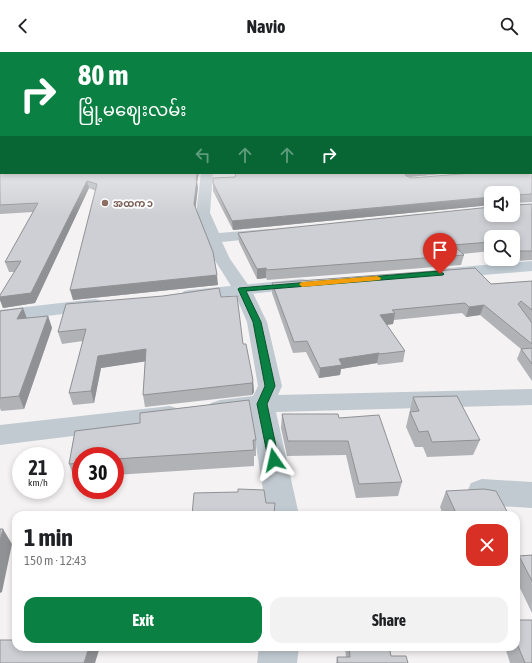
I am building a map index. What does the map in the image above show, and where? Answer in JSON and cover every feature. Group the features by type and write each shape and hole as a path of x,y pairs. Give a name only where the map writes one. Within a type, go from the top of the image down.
{"main road":[{"path":"430,274 532,266"},
{"path":"172,298 242,289 320,283"},
{"path":"0,316 110,303"}],"street":[{"path":"207,174 203,213 222,259 242,289 257,322 270,386 262,404 282,511"},
{"path":"214,238 285,231"},
{"path":"0,436 262,404 532,397"},
{"path":"482,492 532,495"},
{"path":"277,663 278,651"}],"building":[{"name":"အထက ၁","path":"0,174 197,174 194,204 213,252 217,275 70,290 97,184 87,181 31,293 0,297 21,261 5,262 38,203 0,205"},
{"path":"236,174 405,174 412,178 460,174 532,174 532,194 520,195 520,186 484,186 484,198 232,221 213,183 213,178 235,177"},
{"path":"532,204 532,251 520,251 520,230 484,230 484,243 453,245 464,255 267,270 266,268 257,269 238,233 484,208 484,222 520,222 520,205"},
{"path":"475,268 491,284 532,281 532,310 521,301 518,304 532,323 532,344 484,305 469,307 465,303 392,310 395,313 380,315 405,351 339,359 342,365 320,368 307,341 294,342 272,283"},
{"path":"219,288 221,297 237,296 243,344 246,344 253,380 252,383 143,395 146,349 98,356 91,391 69,393 86,329 58,332 66,304 163,296"},
{"path":"23,308 17,319 48,316 19,396 0,398 0,311"},
{"path":"532,348 532,364 521,349"},
{"path":"457,396 480,440 432,442 428,431 419,432 410,412 419,411 413,397"},
{"path":"249,400 256,440 253,440 254,450 124,458 124,447 72,447 75,431 140,423 140,413"},
{"path":"282,414 338,414 339,418 379,415 402,482 359,484 348,441 288,441"},
{"path":"72,448 72,464 69,464"},
{"path":"238,489 264,490 266,503 275,503 274,511 192,511 194,493 238,492"},
{"path":"484,489 496,491 507,511 455,511 446,491"},
{"path":"0,529 3,529 0,541"},
{"path":"532,555 532,581 520,558 520,556"},
{"path":"520,620 532,620 532,663 525,663 520,651"},
{"path":"0,640 12,640 12,651 88,651 84,663 0,663"},
{"path":"349,651 390,651 391,656 406,656 408,663 338,663 337,657 350,657"}],"slow traffic":[{"path":"302,284 377,278"}],"place":[{"name":"အထက ၁","path":"105,203"}],"route":[{"path":"274,460 262,404 270,386 257,322 242,289 440,274"}]}
